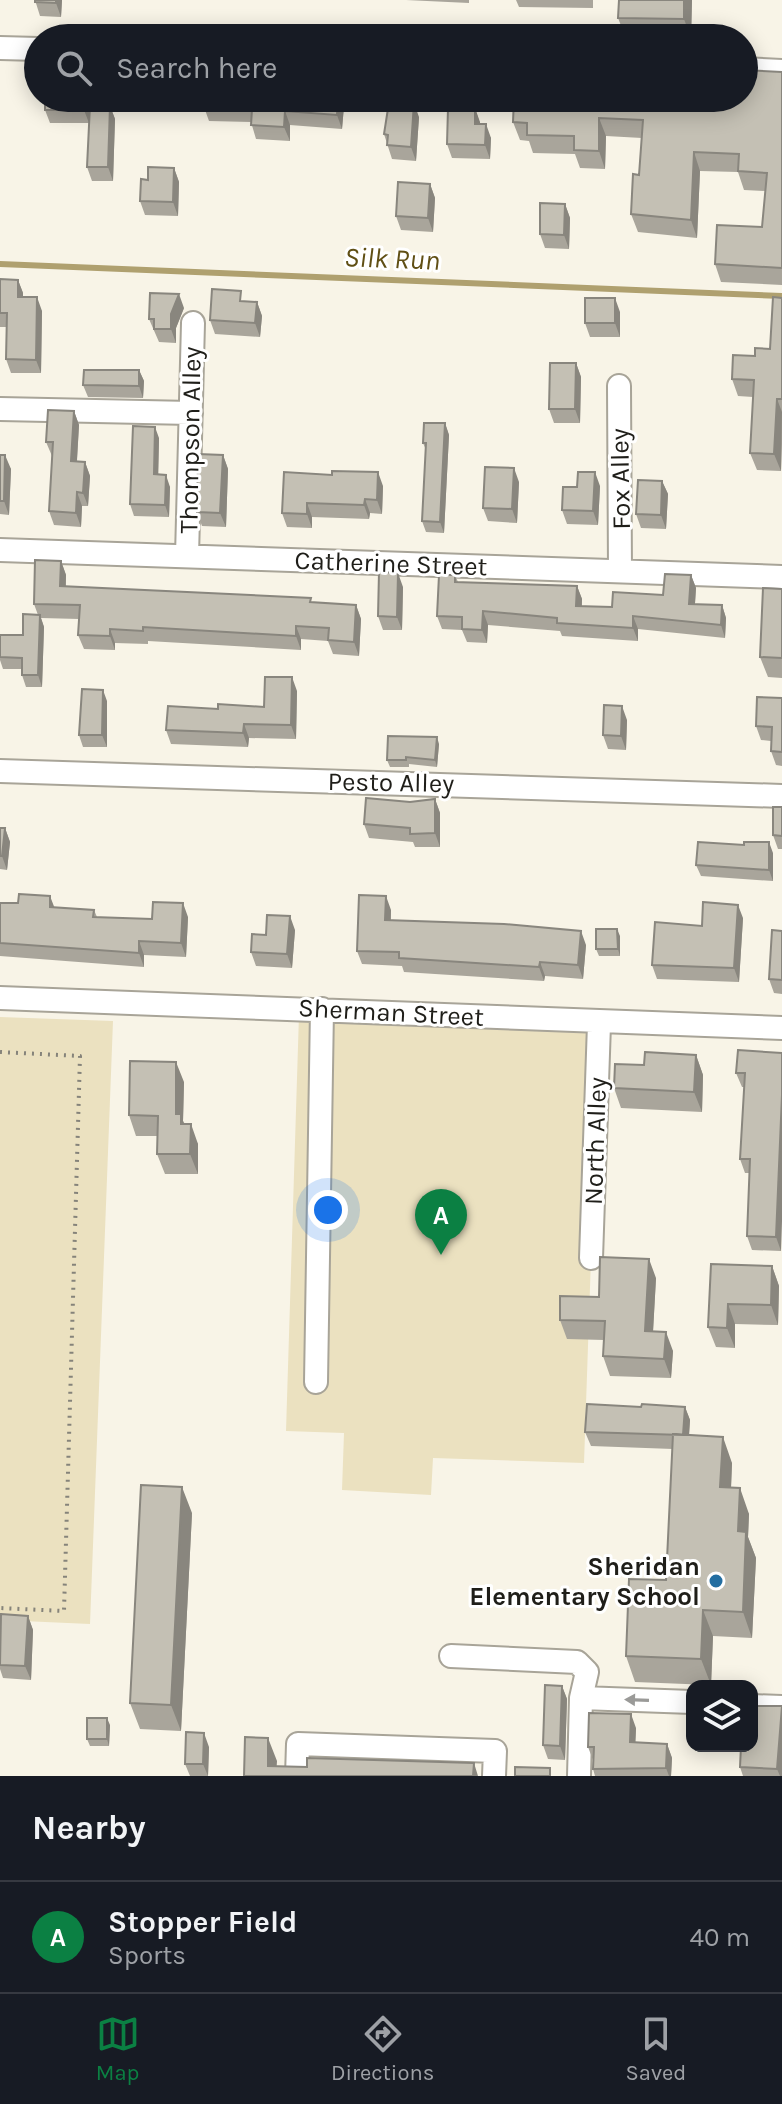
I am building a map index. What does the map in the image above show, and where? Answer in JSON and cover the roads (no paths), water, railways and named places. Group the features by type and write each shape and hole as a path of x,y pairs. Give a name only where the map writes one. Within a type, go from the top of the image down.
{"street":[{"path":"0,48 24,49"},
{"path":"758,70 782,71"},
{"name":"Thompson Alley","path":"187,556 193,323"},
{"name":"Fox Alley","path":"619,386 620,571"},
{"path":"0,409 191,413"},
{"name":"Catherine Street","path":"0,550 782,577"},
{"name":"Pesto Alley","path":"0,771 782,796"},
{"name":"Sherman Street","path":"0,998 322,1009 599,1024 782,1028"},
{"path":"316,1382 322,1009"},
{"name":"North Alley","path":"591,1258 599,1024"},
{"path":"451,1656 577,1662 587,1672 581,1698 579,1776"},
{"path":"581,1698 686,1702"},
{"path":"758,1706 782,1707"},
{"path":"297,1776 298,1744 495,1751 494,1776"}],"waterway":[{"name":"Silk Run","path":"0,264 782,296"}],"place":[{"name":"Stopper Field","path":"441,1255"},
{"name":"Sheridan Elementary School","path":"716,1581"}]}
